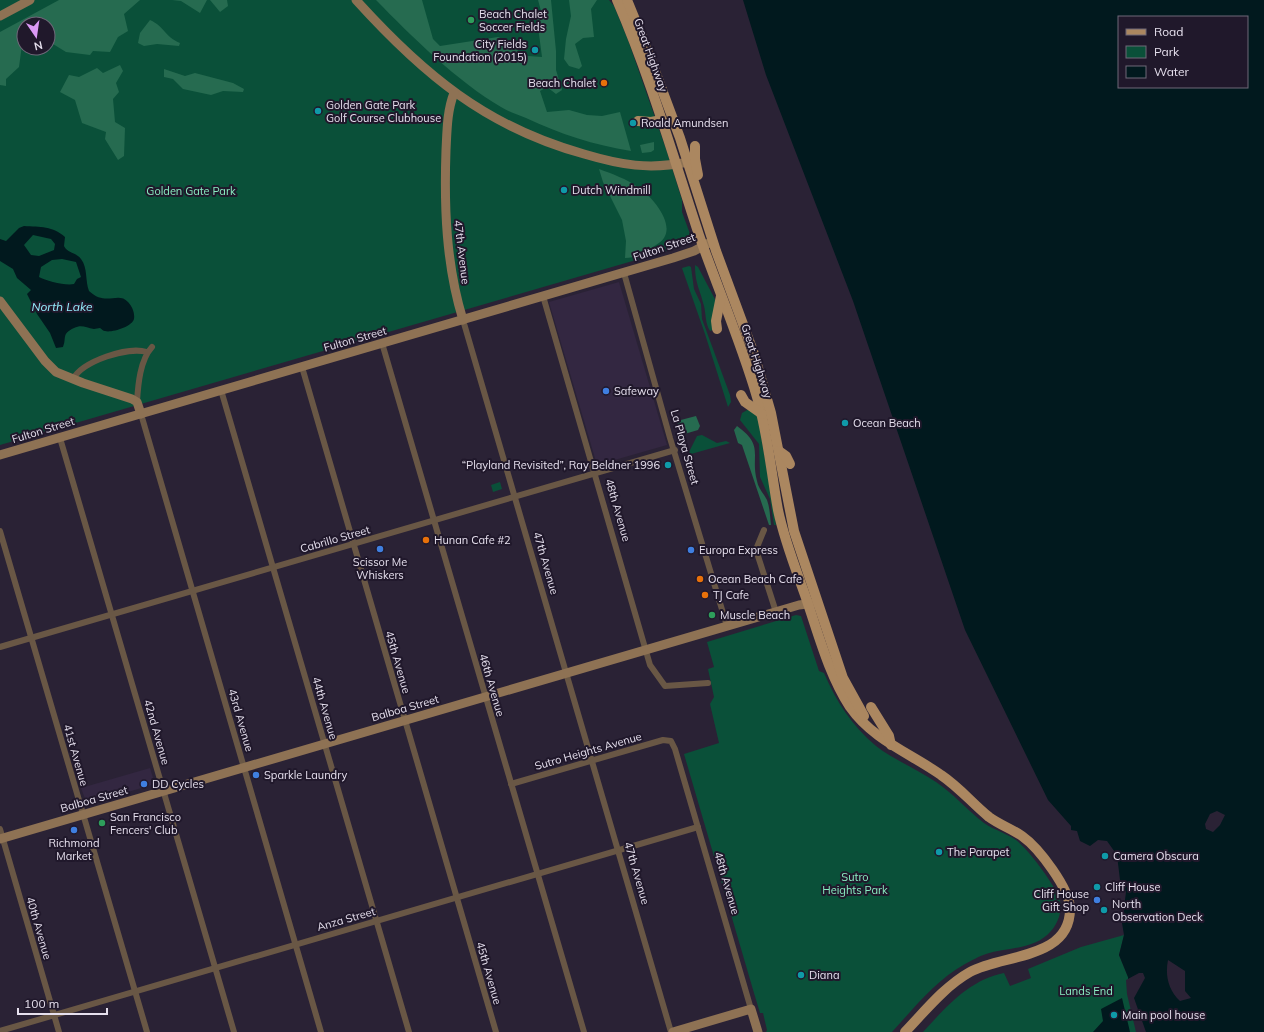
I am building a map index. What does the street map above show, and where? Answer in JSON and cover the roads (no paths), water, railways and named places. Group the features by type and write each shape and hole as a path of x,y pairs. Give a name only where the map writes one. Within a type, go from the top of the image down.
{"main road":[{"name":"Great Highway","path":"617,0 662,120 703,246 745,357 762,414 780,520 843,678 869,726 890,745 938,773 991,818 1022,836 1031,844 1066,891 1070,911 1064,932 1054,942 1028,954 989,964 969,972 948,988 905,1032"},
{"path":"622,0 629,4"},
{"name":"Great Highway","path":"629,4 667,102 702,203 713,240 758,366 770,406 792,525 813,604"},
{"path":"638,121 652,122 662,120 667,102"},
{"path":"695,146 695,159 702,203"},
{"path":"717,329 716,321 722,296"},
{"path":"741,395 744,402 762,414"},
{"path":"779,451 786,456 790,464"},
{"path":"871,707 889,736 890,745"}],"street":[{"path":"0,16 30,0"},
{"path":"356,0 407,52 454,93 510,127 545,142 595,158 636,166 688,162"},
{"name":"47th Avenue","path":"454,93 451,103 447,137 446,210 452,272 462,320 672,1032"},
{"name":"Fulton Street","path":"0,455 624,273 686,254 713,240"},
{"name":"La Playa Street","path":"624,273 727,626"},
{"name":"48th Avenue","path":"543,296 647,650 650,665 663,685 708,683"},
{"path":"0,301 48,365 60,374 129,397 137,402"},
{"name":"46th Avenue","path":"382,344 584,1032"},
{"path":"140,414 137,402 142,371 147,352 152,347"},
{"path":"73,379 77,374 102,358 138,350 147,352"},
{"name":"45th Avenue","path":"302,367 496,1032"},
{"name":"44th Avenue","path":"221,390 409,1032"},
{"name":"43rd Avenue","path":"140,414 322,1032"},
{"name":"42nd Avenue","path":"60,438 234,1032"},
{"name":"Cabrillo Street","path":"0,647 675,450"},
{"path":"764,530 757,547 757,553 776,612"},
{"name":"41st Avenue","path":"0,531 147,1032"},
{"name":"Balboa Street","path":"1,836 83,815 799,605 813,604"},
{"name":"Sutro Heights Avenue","path":"511,784 663,740 671,741"},
{"name":"48th Avenue","path":"671,741 676,749 758,1032"},
{"name":"Anza Street","path":"0,1031 698,827"},
{"name":"40th Avenue","path":"1,836 59,1032"},
{"path":"672,1032 751,1009"}],"water":[{"path":"743,0 1264,0 1264,1032 1138,1032 1128,987 1128,977 1119,955 1124,935 1122,923 1126,892 1120,880 1117,855 1107,841 1098,840 1090,846 1080,841 1077,831 1071,830 1071,826 1048,800 965,630 853,301 766,75","holes":["1217,811 1225,815 1220,825 1213,832 1206,829 1205,824 1210,814","1168,960 1185,971 1185,991 1191,998 1180,1001 1176,997 1168,982"]},
{"name":"North Lake","path":"24,226 41,227 56,231 65,237 64,246 66,249 77,255 83,263 86,270 89,291 95,296 101,298 124,299 133,310 134,319 132,322 126,327 112,331 104,331 100,328 94,329 82,326 77,327 67,332 63,347 56,348 50,333 37,314 27,294 31,290 17,278 13,269 0,261 0,239 6,241 19,228","holes":["33,235 51,239 55,244 54,250 39,256 31,255 24,245","62,259 76,262 81,277 77,279 74,284 56,283 39,277 41,267 52,260"]},
{"name":"Main pool house","path":"1122,998 1130,1032 1093,1032 1103,1021 1101,1009"}],"place":[{"name":"Beach Chalet Soccer Fields","path":"471,20"},
{"name":"City Fields Foundation (2015)","path":"535,50"},
{"name":"Beach Chalet","path":"604,83"},
{"name":"Golden Gate Park Golf Course Clubhouse","path":"318,111"},
{"name":"Roald Amundsen","path":"633,123"},
{"name":"Dutch Windmill","path":"564,190"},
{"name":"Safeway","path":"606,391"},
{"name":"Ocean Beach","path":"845,423"},
{"name":"“Playland Revisited”, Ray Beldner 1996","path":"668,465"},
{"name":"Hunan Cafe #2","path":"426,540"},
{"name":"Scissor Me Whiskers","path":"380,549"},
{"name":"Europa Express","path":"691,550"},
{"name":"Ocean Beach Cafe","path":"700,579"},
{"name":"TJ Cafe","path":"705,595"},
{"name":"Muscle Beach","path":"712,615"},
{"name":"Sparkle Laundry","path":"256,775"},
{"name":"DD Cycles","path":"144,784"},
{"name":"San Francisco Fencers' Club","path":"102,823"},
{"name":"Richmond Market","path":"74,830"},
{"name":"The Parapet","path":"939,852"},
{"name":"Camera Obscura","path":"1105,856"},
{"name":"Cliff House","path":"1097,887"},
{"name":"Cliff House Gift Shop","path":"1097,900"},
{"name":"North Observation Deck","path":"1104,910"},
{"name":"Diana","path":"801,975"},
{"name":"Main pool house","path":"1114,1015"}],"park label":[{"name":"Golden Gate Park","path":"191,191"},
{"name":"Sutro Heights Park","path":"855,883"},
{"name":"Lands End","path":"1086,991"}]}
